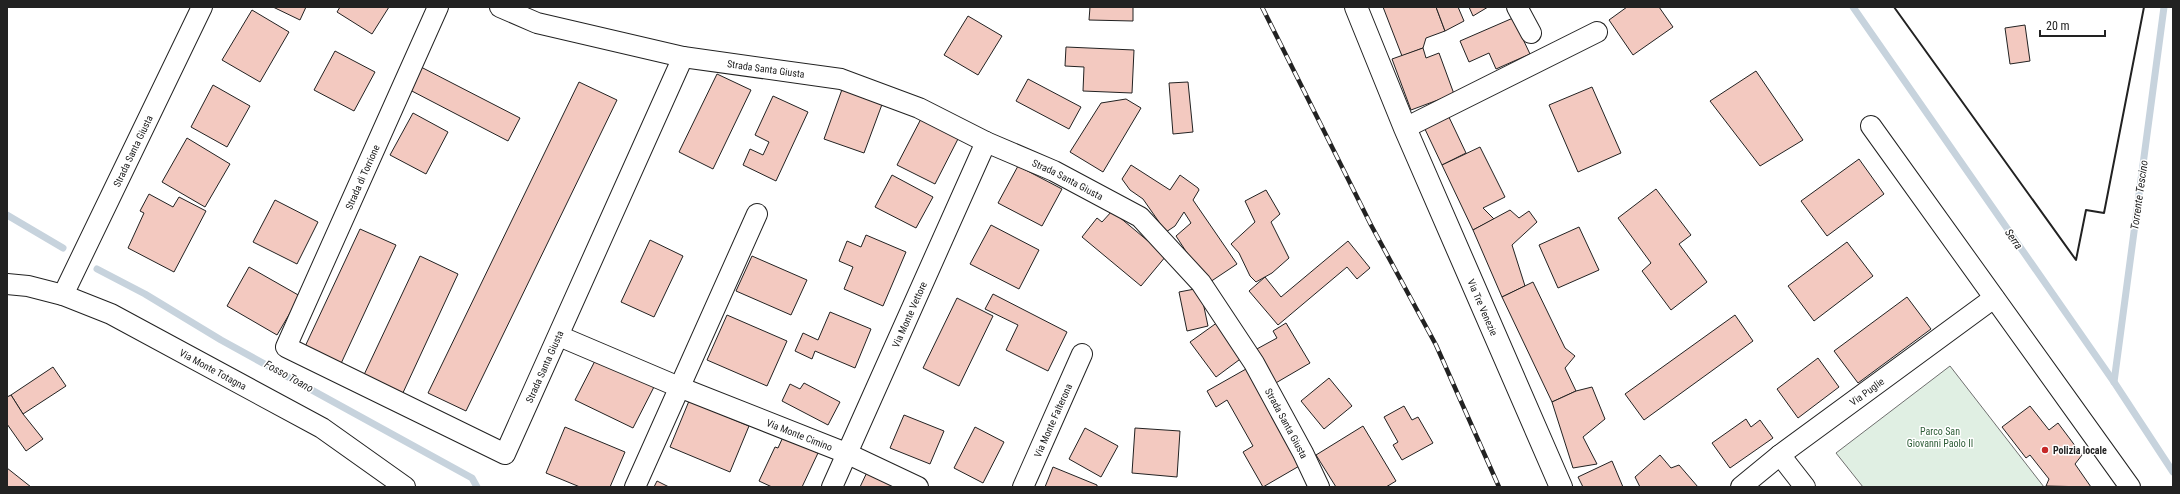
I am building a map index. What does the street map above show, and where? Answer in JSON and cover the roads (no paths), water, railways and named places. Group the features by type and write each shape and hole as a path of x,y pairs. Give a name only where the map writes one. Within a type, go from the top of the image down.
{"main road":[{"name":"Via Tre Venezie","path":"1359,8 1405,128 1561,487"}],"street":[{"name":"Strada Santa Giusta","path":"63,294 202,7"},
{"name":"Strada di Torrione","path":"286,347 438,7"},
{"name":"Strada Santa Giusta","path":"500,7 537,23 683,57 841,79 919,108 986,142 1054,171 1140,217 1201,283 1254,363 1303,453 1319,487"},
{"path":"1517,7 1531,33"},
{"path":"1405,128 1598,32"},
{"name":"Strada Santa Giusta","path":"286,347 505,454 683,57"},
{"path":"1871,126 2130,487"},
{"name":"Via Monte Vettore","path":"832,487 986,142"},
{"path":"635,487 757,214"},
{"name":"Via Monte Totagna","path":"7,284 28,286 63,294 111,314 322,428 405,487"},
{"name":"Via Puglie","path":"1741,487 1780,455 1994,298"},
{"name":"Via Monte Cimino","path":"558,336 679,388 846,453 918,487"},
{"name":"Via Monte Falterona","path":"1023,487 1082,354"},
{"path":"1780,455 1805,487"}],"waterway":[{"name":"Serra","path":"1853,7 2114,382 2173,472"},
{"name":"Torrente Tescino","path":"2114,382 2164,7"},
{"name":"Fosso Toano","path":"7,215 63,248"},
{"name":"Fosso Toano","path":"97,269 145,294 221,340 472,478 477,487"}],"railway":[{"path":"1262,7 1371,225 1436,345 1499,487"}],"place":[{"name":"Polizia locale","path":"2045,450"}],"park label":[{"name":"Parco San Giovanni Paolo II","path":"1940,436"}]}
